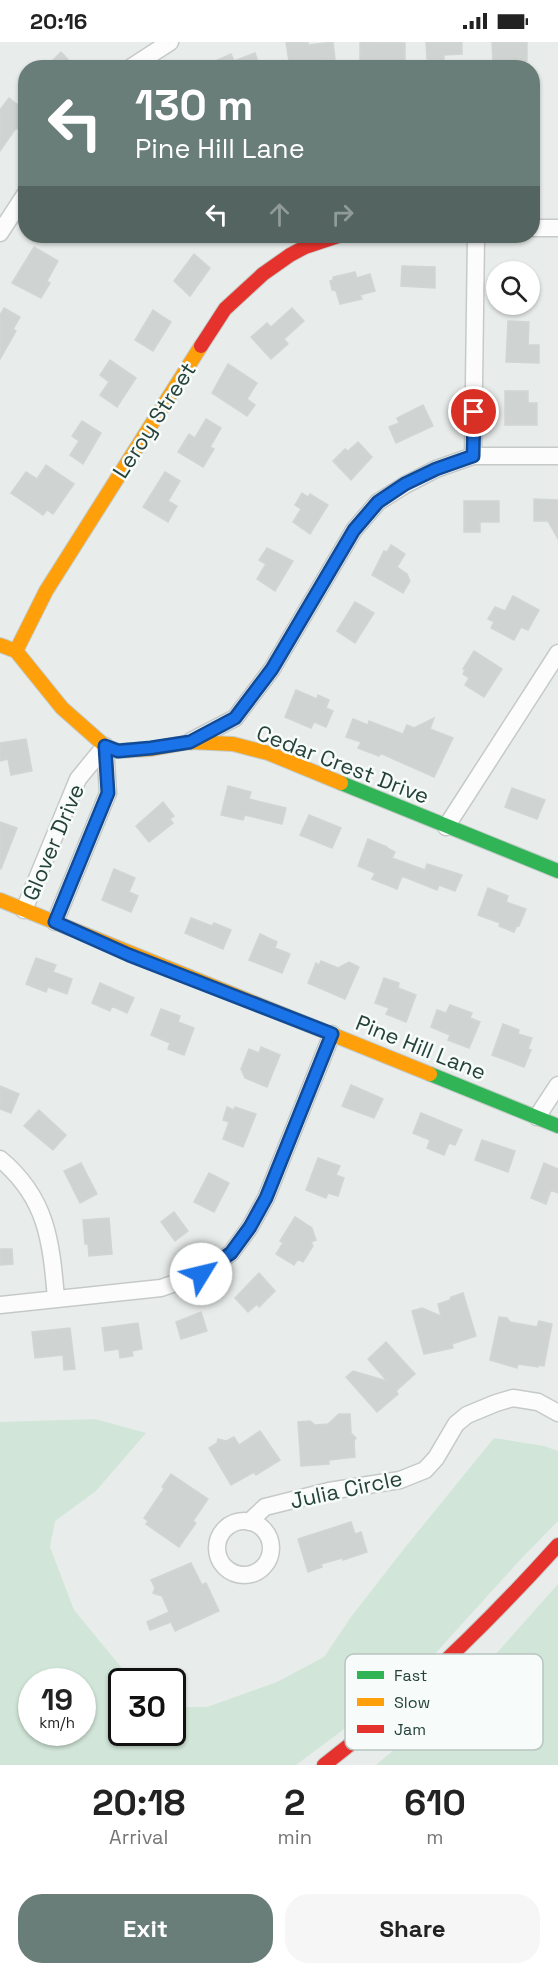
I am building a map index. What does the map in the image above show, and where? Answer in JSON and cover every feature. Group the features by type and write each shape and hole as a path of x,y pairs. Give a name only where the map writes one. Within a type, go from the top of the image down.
{"street":[{"path":"142,60 170,42"},
{"path":"0,233 18,205"},
{"path":"540,228 558,228"},
{"name":"Leroy Street","path":"16,651 51,582 225,309 252,282 282,258 311,243"},
{"path":"473,456 476,243"},
{"path":"190,742 235,718 272,669 354,530 378,502 405,484 436,469 473,456 558,456"},
{"path":"0,645 16,651 62,708 105,746"},
{"path":"446,827 558,653"},
{"name":"Cedar Crest Drive","path":"105,746 118,751 190,742 233,744 268,753 558,871"},
{"name":"Glover Drive","path":"24,910 78,778 105,746"},
{"name":"Glover Drive","path":"55,922 108,793 105,746"},
{"name":"Pine Hill Lane","path":"0,900 129,955 558,1126"},
{"path":"0,1305 161,1288 201,1274 231,1253 250,1227 266,1198 332,1034"},
{"path":"537,1118 558,1085"},
{"path":"0,1159 16,1173 32,1196 46,1225 53,1261 56,1298"},
{"name":"Julia Circle","path":"249,1522 265,1507 329,1491 400,1480 425,1470 436,1458 456,1424 467,1415 496,1402 513,1398 538,1402 558,1413"},
{"path":"455,1654 558,1545"},
{"path":"324,1765 345,1749"}],"green space":[{"path":"95,1419 146,1433 96,1491 55,1521 50,1547 74,1610 122,1668 108,1668 108,1746 186,1746 186,1707 207,1707 277,1682 324,1657 351,1617 403,1550 494,1438 544,1446 558,1451 558,1521 435,1654 345,1654 345,1728 296,1765 0,1765 0,1422"},
{"path":"558,1584 558,1765 376,1765 394,1750 543,1750 543,1654 496,1654"}],"building":[{"path":"286,42 308,42 308,45 333,42 335,59 289,60"},
{"path":"360,42 405,43 405,60 360,60"},
{"path":"426,42 462,42 462,54 444,55 444,60 427,59"},
{"path":"492,42 527,42 527,60 493,60"},
{"path":"61,52 68,60 53,60"},
{"path":"255,53 257,60 237,60"},
{"path":"231,54 234,60 218,60"},
{"path":"9,98 18,105 18,129 16,128 0,151 0,110"},
{"path":"34,247 58,261 47,281 50,283 41,298 12,283"},
{"path":"194,254 210,268 190,296 174,281"},
{"path":"402,266 435,267 435,288 401,286"},
{"path":"355,272 357,278 370,274 375,291 360,295 362,299 340,304 330,281 333,277"},
{"path":"4,308 20,317 13,329 16,331 0,359 0,315"},
{"path":"292,308 304,321 284,339 288,344 271,359 251,337 267,323 271,327"},
{"path":"153,310 171,322 153,351 135,340"},
{"path":"508,321 529,322 528,345 539,345 539,363 506,362"},
{"path":"110,360 136,378 117,407 100,395 109,382 100,375"},
{"path":"228,364 257,383 247,399 255,405 247,416 212,393"},
{"path":"505,391 528,391 528,403 537,403 537,425 505,425"},
{"path":"423,405 433,426 396,443 389,427 399,423 397,418"},
{"path":"206,419 221,428 210,447 214,449 203,467 178,452 189,434 195,438"},
{"path":"82,421 101,433 83,464 70,455 79,441 72,436"},
{"path":"358,442 372,457 351,480 333,461 345,449 348,451"},
{"path":"46,465 74,484 53,514 47,510 43,515 11,493 26,472 37,479"},
{"path":"165,472 180,481 168,501 177,506 168,522 143,507"},
{"path":"302,493 308,497 310,494 328,505 310,534 293,522 301,509 295,505"},
{"path":"534,499 558,500 558,539 548,521 534,521"},
{"path":"464,501 499,501 499,522 480,522 480,532 464,532"},
{"path":"391,545 405,554 397,567 407,574 410,581 403,593 372,575 384,551 387,552"},
{"path":"267,548 293,561 275,591 257,579 266,564 259,560"},
{"path":"513,596 539,610 528,630 521,627 514,640 491,628 494,622 488,619 495,607 505,611"},
{"path":"355,602 374,613 355,643 337,631"},
{"path":"474,651 502,669 484,697 465,685 469,678 463,674 465,670 463,669"},
{"path":"296,690 317,699 318,695 329,700 326,708 333,711 326,727 314,722 311,728 285,717"},
{"path":"434,718 430,729 453,738 434,777 380,753 379,756 358,748 361,742 346,737 353,719 368,725 369,721 403,734 407,725 414,728"},
{"path":"26,739 32,771 11,775 8,759 0,761 0,743"},
{"path":"228,786 251,792 249,799 286,808 282,824 245,815 243,820 221,815"},
{"path":"512,788 545,800 537,819 505,807"},
{"path":"163,802 174,816 170,819 173,823 149,842 136,826"},
{"path":"309,815 341,828 332,848 300,835"},
{"path":"0,822 17,828 1,869 0,868"},
{"path":"368,839 395,852 392,858 425,870 427,864 462,875 455,891 439,885 437,890 402,876 397,889 372,879 375,873 358,866"},
{"path":"114,869 135,878 129,892 138,896 131,912 102,900"},
{"path":"488,888 508,896 506,902 526,909 514,932 499,926 500,923 478,915"},
{"path":"191,918 212,926 214,923 231,930 223,949 185,933"},
{"path":"260,934 277,942 275,948 290,954 282,973 249,960"},
{"path":"36,958 56,965 53,972 72,979 67,994 48,987 46,992 26,984"},
{"path":"321,961 338,968 349,962 359,967 345,999 308,983 316,963 319,965"},
{"path":"384,978 399,983 398,988 416,995 406,1022 386,1014 389,1008 375,1003"},
{"path":"100,983 134,998 127,1013 112,1006 110,1011 92,1003"},
{"path":"450,1005 472,1013 470,1018 480,1022 469,1048 448,1040 450,1035 431,1027 437,1010 446,1013"},
{"path":"161,1009 180,1016 178,1022 194,1028 184,1055 168,1049 170,1043 151,1035"},
{"path":"503,1024 519,1030 518,1034 532,1038 528,1049 531,1050 524,1067 492,1055"},
{"path":"261,1047 280,1055 267,1087 245,1078 241,1069 249,1049 259,1053"},
{"path":"351,1085 383,1099 374,1118 342,1106"},
{"path":"0,1086 19,1094 11,1113 0,1109"},
{"path":"227,1107 234,1110 235,1107 256,1114 243,1147 223,1139 229,1122 223,1120"},
{"path":"39,1110 66,1135 53,1150 24,1126"},
{"path":"421,1113 462,1130 455,1145 449,1143 444,1155 427,1148 430,1140 413,1133"},
{"path":"482,1140 515,1151 508,1172 475,1160"},
{"path":"318,1158 340,1166 336,1175 344,1178 338,1196 328,1193 326,1198 306,1190"},
{"path":"81,1163 97,1194 80,1203 64,1171"},
{"path":"544,1163 558,1169 558,1193 551,1190 546,1204 531,1198"},
{"path":"209,1173 229,1183 214,1212 194,1202"},
{"path":"174,1212 188,1231 175,1241 161,1222"},
{"path":"295,1217 312,1228 316,1240 311,1242 313,1246 303,1262 298,1259 294,1265 276,1254 283,1243 280,1241"},
{"path":"109,1218 112,1254 89,1256 88,1244 85,1244 83,1220"},
{"path":"0,1249 12,1249 13,1264 0,1265"},
{"path":"259,1273 275,1291 259,1307 257,1304 248,1312 235,1298"},
{"path":"463,1293 476,1336 452,1344 453,1348 424,1354 412,1311 422,1308 441,1316 438,1304"},
{"path":"201,1312 207,1331 181,1339 176,1322"},
{"path":"499,1317 507,1318 510,1322 537,1327 539,1321 552,1324 544,1366 518,1364 517,1368 490,1360"},
{"path":"138,1323 142,1349 132,1351 133,1356 120,1358 119,1349 105,1351 102,1328"},
{"path":"70,1328 75,1369 64,1370 63,1355 35,1358 32,1332"},
{"path":"386,1342 415,1374 396,1391 398,1394 377,1412 346,1377 353,1371 387,1381 368,1359"},
{"path":"339,1414 350,1414 351,1433 356,1438 354,1441 355,1457 329,1460 329,1464 301,1466 298,1422 310,1421 315,1425 328,1424"},
{"path":"260,1431 280,1460 256,1475 254,1472 231,1485 209,1448 217,1443 218,1439 226,1441 234,1437 239,1445"},
{"path":"171,1474 208,1499 193,1521 196,1523 179,1547 146,1524 148,1521 144,1518 164,1489 162,1487"},
{"path":"351,1522 355,1534 361,1532 367,1552 321,1564 322,1567 308,1572 298,1539"},
{"path":"191,1563 202,1585 206,1583 219,1611 175,1631 171,1622 150,1630 147,1622 169,1612 162,1596 153,1593 155,1588 151,1580"}],"traffic: fast":[{"path":"341,783 558,871"},
{"path":"430,1074 558,1126"}],"traffic: slow":[{"path":"16,651 46,591 201,346"},
{"path":"0,645 16,651 62,708 105,746 118,751 151,749 190,742 233,744 268,753 341,783"},
{"path":"0,900 430,1074"}],"traffic: jam":[{"path":"201,346 225,309 263,274 290,255 317,243"},
{"path":"452,1654 558,1545"},
{"path":"324,1765 345,1749"}],"route":[{"path":"201,1274 231,1253 250,1227 266,1198 332,1034 129,955 55,922 108,793 105,746 118,751 190,742 235,718 272,669 354,530 378,502 405,484 436,469 473,456 474,412"}]}
